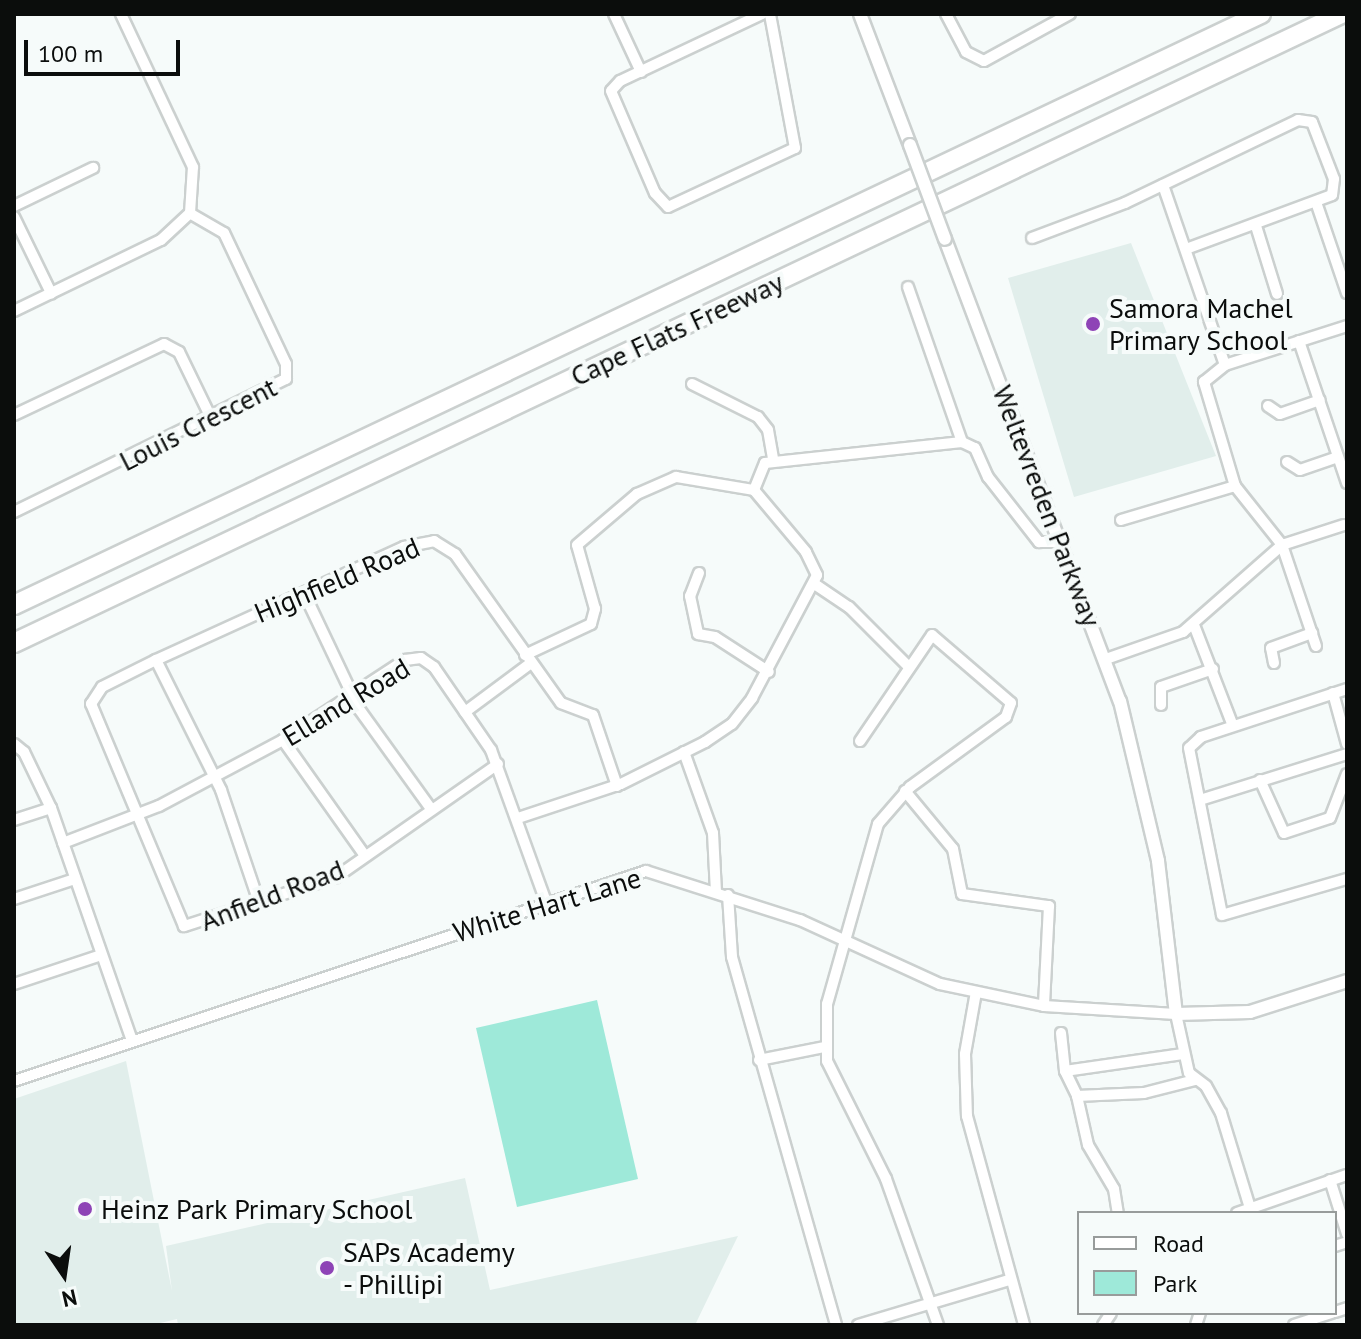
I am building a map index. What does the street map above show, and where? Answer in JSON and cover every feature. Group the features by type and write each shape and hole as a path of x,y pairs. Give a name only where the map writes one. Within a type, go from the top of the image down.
{"highway":[{"name":"Cape Flats Freeway","path":"14,605 1261,14"},
{"name":"Cape Flats Freeway","path":"14,643 1341,14"}],"street":[{"path":"14,311 161,240 190,213 193,167 121,14"},
{"path":"614,14 641,72"},
{"path":"762,14 614,86 611,102 668,207 795,148 770,14"},
{"name":"Weltevreden Parkway","path":"860,14 1106,659 1158,861 1176,1014"},
{"path":"946,14 977,60 1052,18 1070,14"},
{"path":"1032,238 1163,185 1309,120 1334,179 1332,195 1317,205 1186,249"},
{"path":"14,206 93,168"},
{"path":"1163,185 1225,365"},
{"path":"1317,205 1347,293"},
{"name":"Louis Crescent","path":"14,512 277,389 288,372 224,233 190,213"},
{"path":"14,217 51,293"},
{"path":"1256,226 1277,294"},
{"path":"908,287 962,442"},
{"path":"1316,646 1282,545 1235,486 1204,382 1225,365 1347,326"},
{"path":"1299,341 1347,483"},
{"path":"14,415 164,344 179,352 212,420"},
{"path":"692,384 758,417 768,430 773,459"},
{"path":"1268,406 1276,414 1320,400"},
{"path":"754,490 756,473 773,459 962,442 975,448 988,477 1039,542 1060,542"},
{"path":"1287,462 1300,470 1338,457"},
{"path":"465,712 528,659 591,624 595,609 577,545 630,499 676,477 754,490 806,552 816,585 849,607 908,666"},
{"path":"1121,520 1235,486"},
{"path":"1106,659 1194,625 1282,545 1346,527"},
{"name":"Highfield Road","path":"139,815 91,704 102,687 208,635 416,542 434,541 455,554 561,703 593,715 613,787"},
{"path":"699,573 690,596 698,634 715,637 769,672"},
{"path":"518,818 613,787 732,724 769,672 816,585"},
{"path":"304,593 352,696 431,809"},
{"path":"1194,625 1233,726"},
{"path":"1274,663 1271,648 1312,633"},
{"path":"860,741 924,640 937,636 990,679 1012,707 997,724 905,791 874,832 841,939 824,1047 886,1179 933,1303 938,1325"},
{"name":"Elland Road","path":"63,843 139,815 283,740 405,660 421,658 465,712 498,764 546,902"},
{"path":"156,660 214,776 259,902"},
{"path":"1161,705 1161,687 1213,669"},
{"path":"1347,689 1191,743 1222,915 1347,879"},
{"path":"1333,693 1347,744"},
{"path":"283,740 365,856"},
{"path":"14,744 24,752 51,808 132,1041"},
{"path":"684,752 713,833 727,935 759,1060 836,1325"},
{"path":"1200,800 1347,754"},
{"name":"Anfield Road","path":"139,815 178,923 197,925 336,877 498,764"},
{"path":"1260,780 1284,833 1330,818 1347,774"},
{"path":"905,791 953,849 962,894 1049,906 1044,1006"},
{"path":"14,820 51,808"},
{"name":"White Hart Lane","path":"14,1081 646,871 722,894 841,939 940,984 1044,1006 1176,1014"},
{"path":"14,899 75,879"},
{"path":"14,984 101,955"},
{"path":"1347,981 1250,1012 1176,1014 1183,1054 1195,1080 1221,1113 1256,1209 1347,1175"},
{"path":"976,992 965,1054 967,1116 1009,1280 1024,1325"},
{"path":"1061,1033 1065,1071 1077,1096 1088,1145 1114,1189 1118,1211"},
{"path":"759,1060 824,1047"},
{"path":"1065,1071 1183,1054"},
{"path":"1077,1096 1144,1093 1195,1080"},
{"path":"1330,1180 1347,1234"},
{"path":"858,1325 1009,1280"},
{"path":"1296,1321 1321,1315"}],"shaded area":[{"name":"Samora Machel Primary School","path":"1131,243 1216,456 1074,497 1008,278"},
{"path":"126,1061 172,1291 166,1246 465,1178 490,1290 738,1236 695,1325 178,1325 177,1319 152,1325 14,1325 14,1099"}],"green space":[{"path":"597,1000 638,1179 517,1207 476,1028"}],"place":[{"name":"Samora Machel Primary School","path":"1093,324"},
{"name":"Heinz Park Primary School","path":"85,1209"},
{"name":"SAPs Academy - Phillipi","path":"327,1268"}]}
